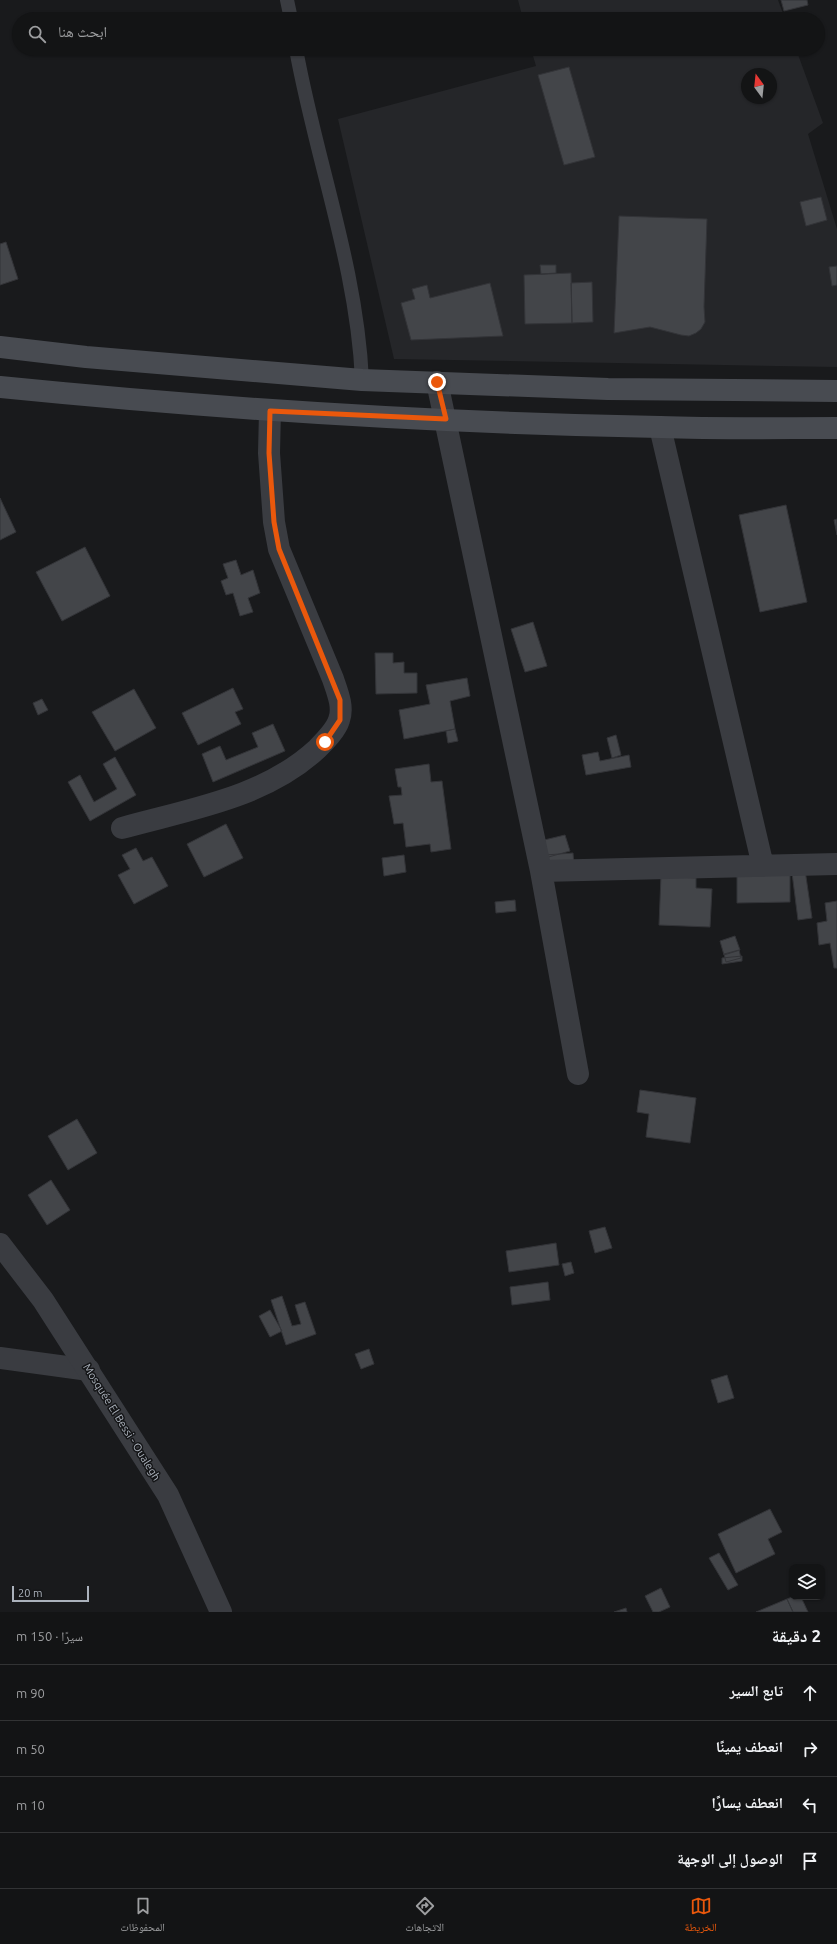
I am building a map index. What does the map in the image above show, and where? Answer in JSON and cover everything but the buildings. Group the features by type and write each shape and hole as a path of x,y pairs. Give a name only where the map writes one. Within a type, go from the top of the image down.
{"main road":[{"path":"0,348 86,357 362,380 608,389 837,391"},
{"path":"0,387 270,411 660,427 837,428"}],"street":[{"path":"437,382 541,871 578,1074"},
{"path":"122,828 230,798 267,784 302,763 325,742 340,720 340,700 333,679 279,549 274,522 269,453 270,411"},
{"path":"660,427 763,866"},
{"path":"541,871 837,864"},
{"name":"Mosquée El Bessi - Oualegh","path":"0,1244 43,1300 168,1495 221,1612"},
{"path":"0,1358 89,1370"}],"lane":[{"path":"287,0 290,12"},
{"path":"298,56 347,266 358,327 362,380"}],"shaded area":[{"path":"518,0 778,0 782,12 521,12"},
{"path":"533,56 799,56 823,123 808,134 837,229 837,367 394,359 338,119 536,66"}],"route":[{"path":"325,742 340,720 340,700 333,679 279,549 274,522 269,453 270,411 446,419 437,382"}]}
